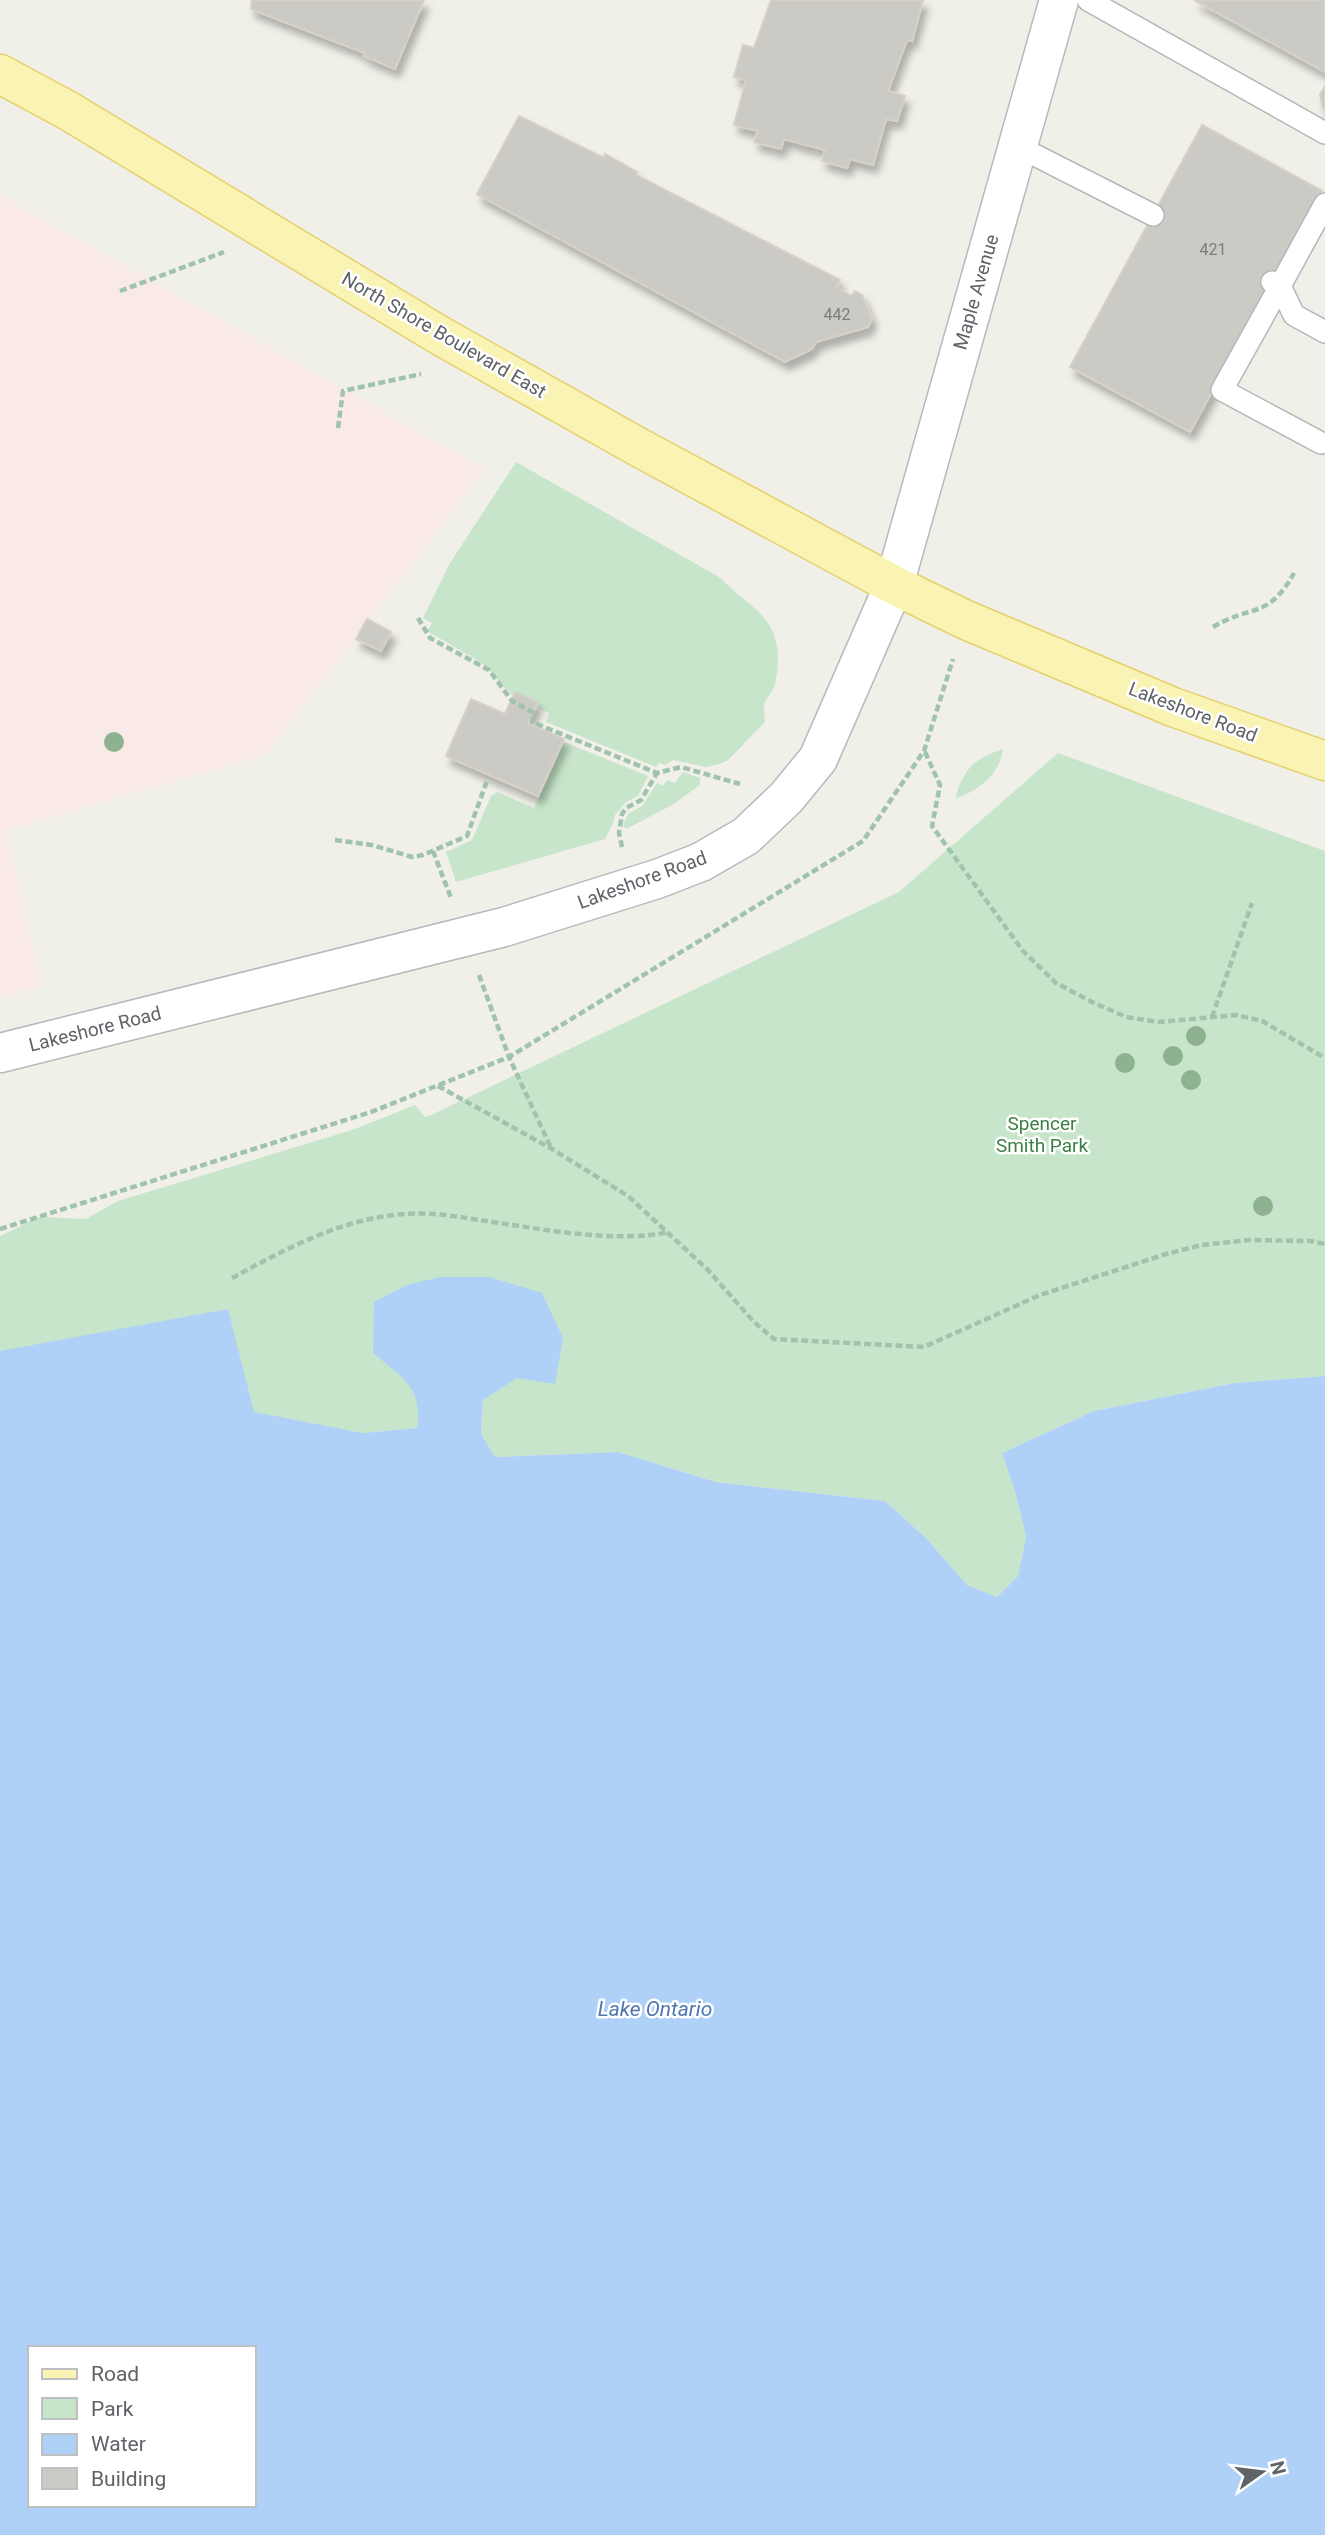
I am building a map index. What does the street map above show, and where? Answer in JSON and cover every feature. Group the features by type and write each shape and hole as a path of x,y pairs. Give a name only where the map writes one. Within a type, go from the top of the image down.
{"main road":[{"name":"Maple Avenue","path":"894,585 1059,0"},
{"name":"North Shore Boulevard East","path":"0,74 67,110 479,357 652,455 894,585"},
{"name":"Lakeshore Road","path":"0,1053 504,927 701,862 746,836 786,798 818,759 894,585 966,620 1173,707 1325,761"}],"lane":[{"path":"1088,0 1325,133"},
{"path":"1017,146 1153,215"},
{"path":"1321,443 1222,390 1276,284 1325,204"},
{"path":"1276,284 1294,315 1325,332"}],"path":[{"path":"120,292 273,234"},
{"path":"338,428 343,391 394,381 479,357"},
{"path":"1213,627 1230,617 1266,607 1284,592 1294,573"},
{"path":"418,618 430,638 489,670 512,701 534,713 532,722 657,773 681,767 786,798"},
{"path":"0,1229 370,1112 509,1057 863,841 925,751 966,620"},
{"path":"925,751 940,785 932,826 1023,951 1056,983 1126,1017 1159,1022 1236,1014 1262,1021 1325,1058"},
{"path":"631,887 619,833 619,821 626,807 644,796 657,773"},
{"path":"335,840 372,845 411,857 433,851 467,836 488,778"},
{"path":"433,851 509,1057 552,1149"},
{"path":"1212,1017 1252,903"},
{"path":"438,1086 552,1149 628,1196 708,1269 754,1322 774,1339 925,1347 1040,1295 1166,1254 1202,1245 1249,1240 1310,1241 1325,1244"},
{"path":"232,1278 276,1254 348,1223 406,1213 448,1215 626,1238 669,1232"}],"shaded area":[{"path":"0,195 485,469 265,755 7,830 42,986 0,998"}],"green space":[{"path":"516,462 719,577 765,619 776,643 778,659 775,684 764,705 765,722 728,760 706,767 673,760 665,765 659,763 656,767 546,722 549,713 514,697 482,663 427,631 432,623 423,618 450,563"},
{"path":"564,742 648,776 638,796 626,802 615,815 605,839 456,882 446,852 472,840 491,796 497,792 534,808"},
{"path":"1003,749 997,767 986,781 955,799 971,766"},
{"name":"Spencer Smith Park","path":"1058,753 1325,851 1325,1376 1234,1383 1094,1411 1002,1453 1026,1537 1018,1576 997,1597 967,1585 927,1539 885,1501 716,1482 618,1452 495,1457 481,1434 483,1400 507,1384 406,1363 419,1404 417,1428 363,1433 0,1367 0,1236 39,1217 86,1219 118,1201 352,1130 415,1105 425,1117 429,1116 899,892"},
{"path":"683,772 700,778 700,785 672,805 626,829 623,826 628,814 642,806 657,783 663,786 667,780 675,783"}],"water":[{"name":"Lake Ontario","path":"440,1277 489,1277 542,1293 563,1338 555,1384 517,1378 483,1400 481,1434 495,1457 618,1452 716,1482 885,1501 927,1539 967,1585 997,1597 1018,1576 1026,1537 1002,1453 1094,1411 1234,1383 1325,1376 1325,2535 0,2535 0,1351 228,1309 254,1412 363,1433 417,1428 417,1402 413,1392 401,1377 373,1353 374,1302 407,1285"}],"building":[{"path":"252,0 424,0 395,69 364,56 365,53 251,9"},
{"path":"771,0 923,0 912,41 907,40 888,91 905,96 897,121 886,119 873,165 850,159 847,168 822,161 825,150 784,139 781,149 754,142 758,131 734,125 746,80 734,77 743,45 754,48"},
{"path":"1194,0 1325,0 1325,72"},
{"path":"1325,86 1325,110 1320,95"},
{"path":"519,116 604,158 605,154 637,172 636,175 840,280 836,287 851,296 855,291 862,295 872,319 868,327 816,342 812,349 785,362 477,194"},
{"path":"1202,125 1322,191 1190,432 1070,367"},
{"path":"367,619 391,632 381,651 356,639"},
{"path":"515,692 538,702 528,723 564,739 538,796 446,756 471,699 505,714"}]}
